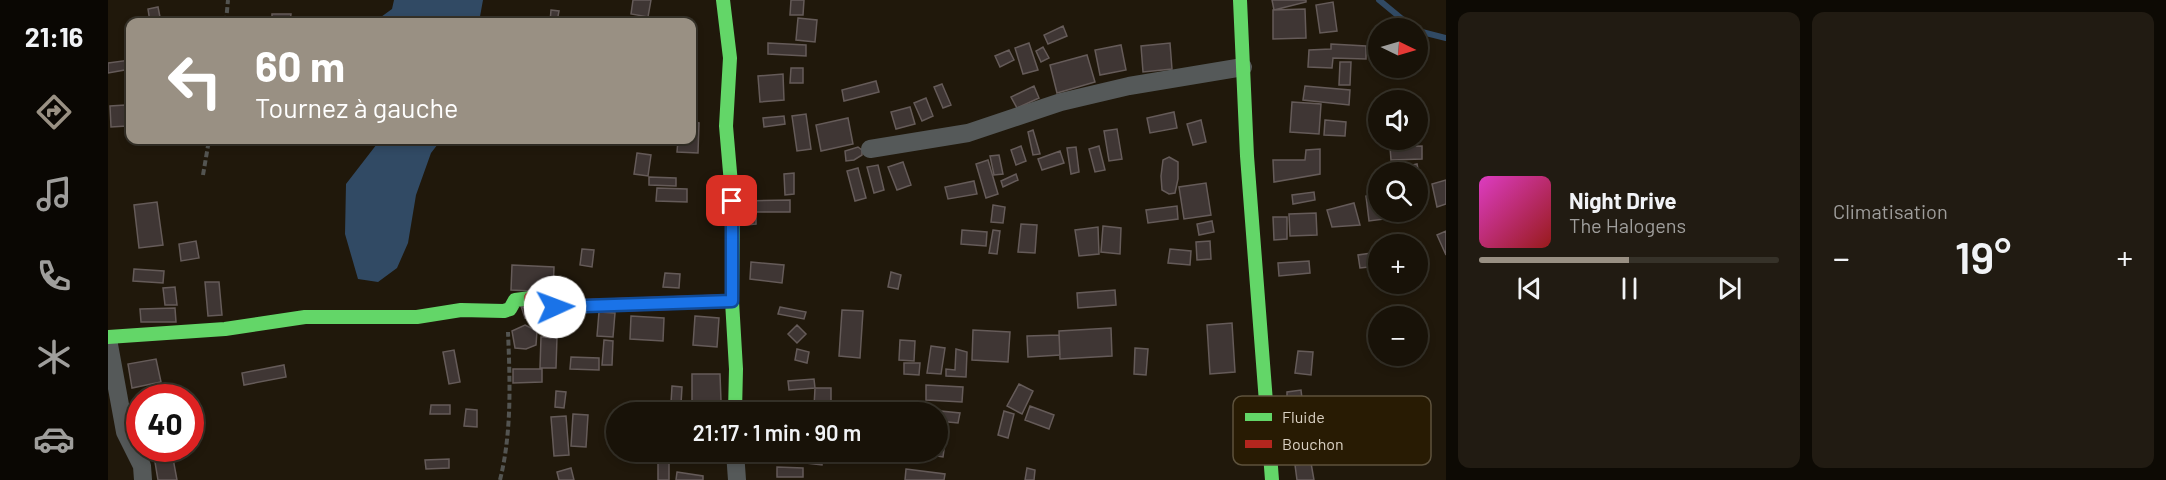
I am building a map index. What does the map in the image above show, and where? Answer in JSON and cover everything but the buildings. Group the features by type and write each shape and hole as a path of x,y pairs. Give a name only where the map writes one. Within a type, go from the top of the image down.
{"street":[{"path":"723,0 730,53 726,126 733,207 732,301 736,369 735,402"},
{"path":"1240,0 1248,167 1266,396"},
{"path":"870,149 968,134 1061,102 1129,86 1243,67"},
{"path":"143,480 142,466 125,432 108,338 225,329 305,317 417,317 461,310 507,311 513,301 532,298 555,307 732,301"},
{"path":"736,462 737,480"},
{"path":"1271,465 1272,480"}],"path":[{"path":"226,18 228,0"},
{"path":"203,175 208,144"},
{"path":"500,480 505,460 510,381 507,311"}],"water":[{"path":"394,0 483,0 480,18 380,18 392,9"},
{"path":"377,144 438,144 431,153 416,195 408,243 397,268 378,282 358,279 345,234 346,184"}],"waterway":[{"path":"1379,0 1401,18"},
{"path":"1428,34 1446,38"}],"traffic: fast":[{"path":"723,0 730,58 726,126 733,207 732,301 736,369 735,402"},
{"path":"1240,0 1247,156 1266,396"},
{"path":"108,337 225,329 305,317 417,317 461,310 504,311 510,309 515,300 531,298"},
{"path":"1271,465 1272,480"}],"traffic: jam":[{"path":"531,298 555,307 732,301"}],"route":[{"path":"555,307 732,301 732,201"}]}
